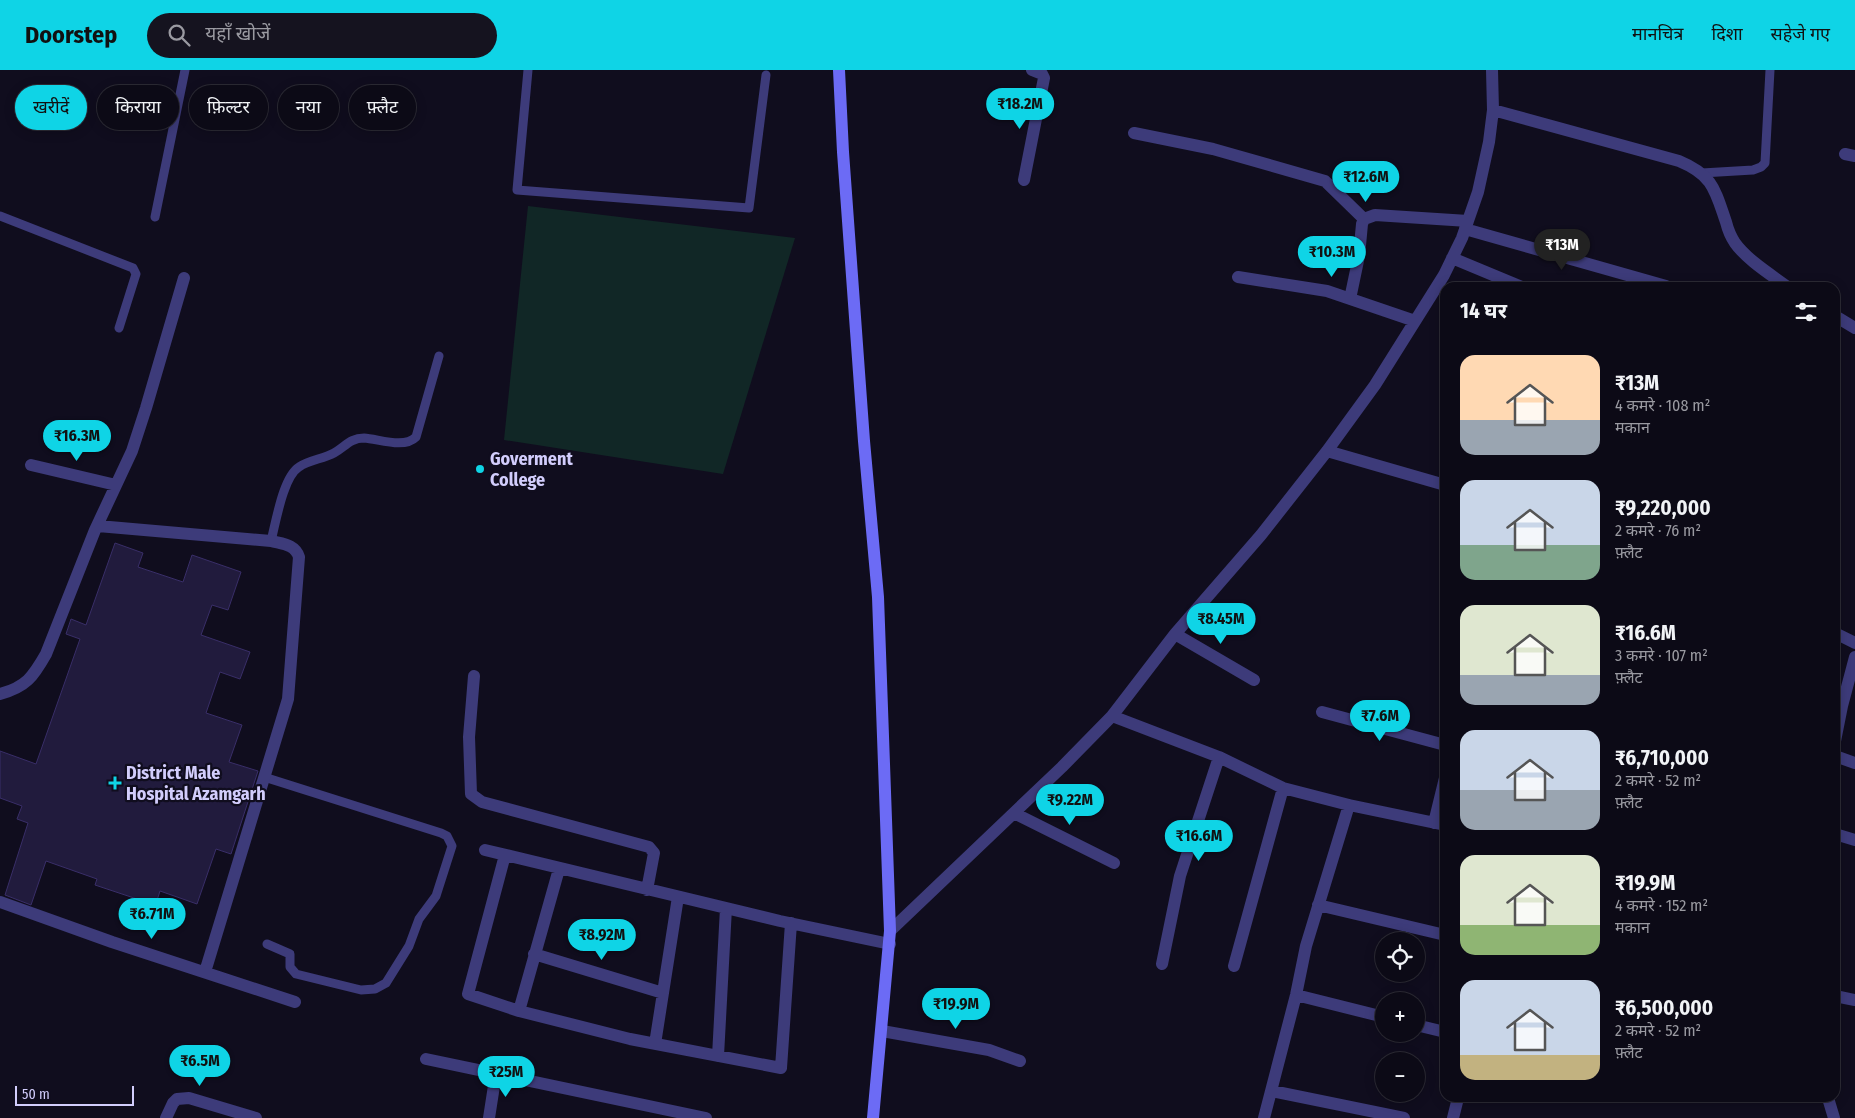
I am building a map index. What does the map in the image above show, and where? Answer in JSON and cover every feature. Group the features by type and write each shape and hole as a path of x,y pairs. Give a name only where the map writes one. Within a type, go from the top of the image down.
{"street":[{"path":"840,70 843,152 878,597 890,937 873,1118"},
{"path":"1024,180 1044,78 1042,74 1032,70"},
{"path":"890,937 1112,716 1175,634 1261,535 1327,451 1375,385 1444,275 1466,225 1478,192 1488,142 1493,110 1492,70"},
{"path":"1493,110 1692,166 1711,183 1730,236 1736,245 1781,282"},
{"path":"1134,133 1213,149 1325,181 1364,219"},
{"path":"1364,219 1374,216 1466,225 1653,282"},
{"path":"1350,299 1364,219"},
{"path":"1452,258 1510,282"},
{"path":"1238,277 1326,291 1415,321"},
{"path":"0,694 16,690 36,671 46,654 98,526 132,450 184,278"},
{"path":"1840,319 1855,328"},
{"path":"1327,451 1440,484"},
{"path":"31,465 116,485"},
{"path":"98,526 271,541 293,547 297,552 298,564 288,699 205,972"},
{"path":"1175,634 1254,680"},
{"path":"1840,635 1855,643"},
{"path":"1840,716 1855,657"},
{"path":"474,676 469,736 471,794 482,802 649,847 654,853 647,890"},
{"path":"1322,712 1440,744"},
{"path":"1112,716 1220,756 1283,788 1349,805 1440,824"},
{"path":"1162,964 1180,876 1220,756"},
{"path":"1840,758 1855,763"},
{"path":"1234,966 1283,788"},
{"path":"1264,1118 1296,995 1306,946 1349,805"},
{"path":"1014,813 1114,864"},
{"path":"1840,836 1855,840"},
{"path":"485,850 791,923 890,937"},
{"path":"505,855 468,994 519,1011 655,1044 780,1068 791,923"},
{"path":"519,1011 559,869"},
{"path":"655,1044 678,897"},
{"path":"0,902 295,1002"},
{"path":"1318,905 1440,934"},
{"path":"718,1056 726,908"},
{"path":"534,954 663,993"},
{"path":"1296,995 1375,1014"},
{"path":"1840,997 1855,1000"},
{"path":"1425,1027 1440,1031"},
{"path":"882,1031 990,1050 1020,1061"},
{"path":"426,1059 706,1118"},
{"path":"489,1118 496,1073"},
{"path":"1272,1091 1404,1118"},
{"path":"166,1118 173,1103 182,1098 189,1098 256,1118"},
{"path":"1453,1118 1457,1102"},
{"path":"1829,1102 1834,1118"}],"lane":[{"path":"155,217 185,70"},
{"path":"528,70 518,190 749,208 766,76"},
{"path":"1702,173 1753,170 1765,163 1770,70"},
{"path":"0,216 133,268 136,274 119,328"},
{"path":"271,541 287,484 294,470 301,465 332,454 351,441 362,438 402,443 416,437 439,356"},
{"path":"264,777 441,833 447,836 452,846 436,896 419,919 409,946 386,983 380,988 367,991 296,974 290,967 290,954 267,944"}],"green space":[{"path":"528,206 795,238 723,474 504,440"}],"building":[{"path":"115,543 143,553 138,567 183,582 192,555 241,572 228,610 212,605 201,635 250,652 240,679 220,672 206,713 242,725 229,762 258,771 231,854 216,849 197,904 160,891 154,910 138,904 140,900 95,885 97,879 46,861 31,905 5,895 28,823 17,819 22,806 0,798 0,751 36,764 80,639 66,634 71,619 86,625"}],"place":[{"name":"Goverment College","path":"480,469"},
{"name":"District Male Hospital Azamgarh","path":"115,783"}]}
